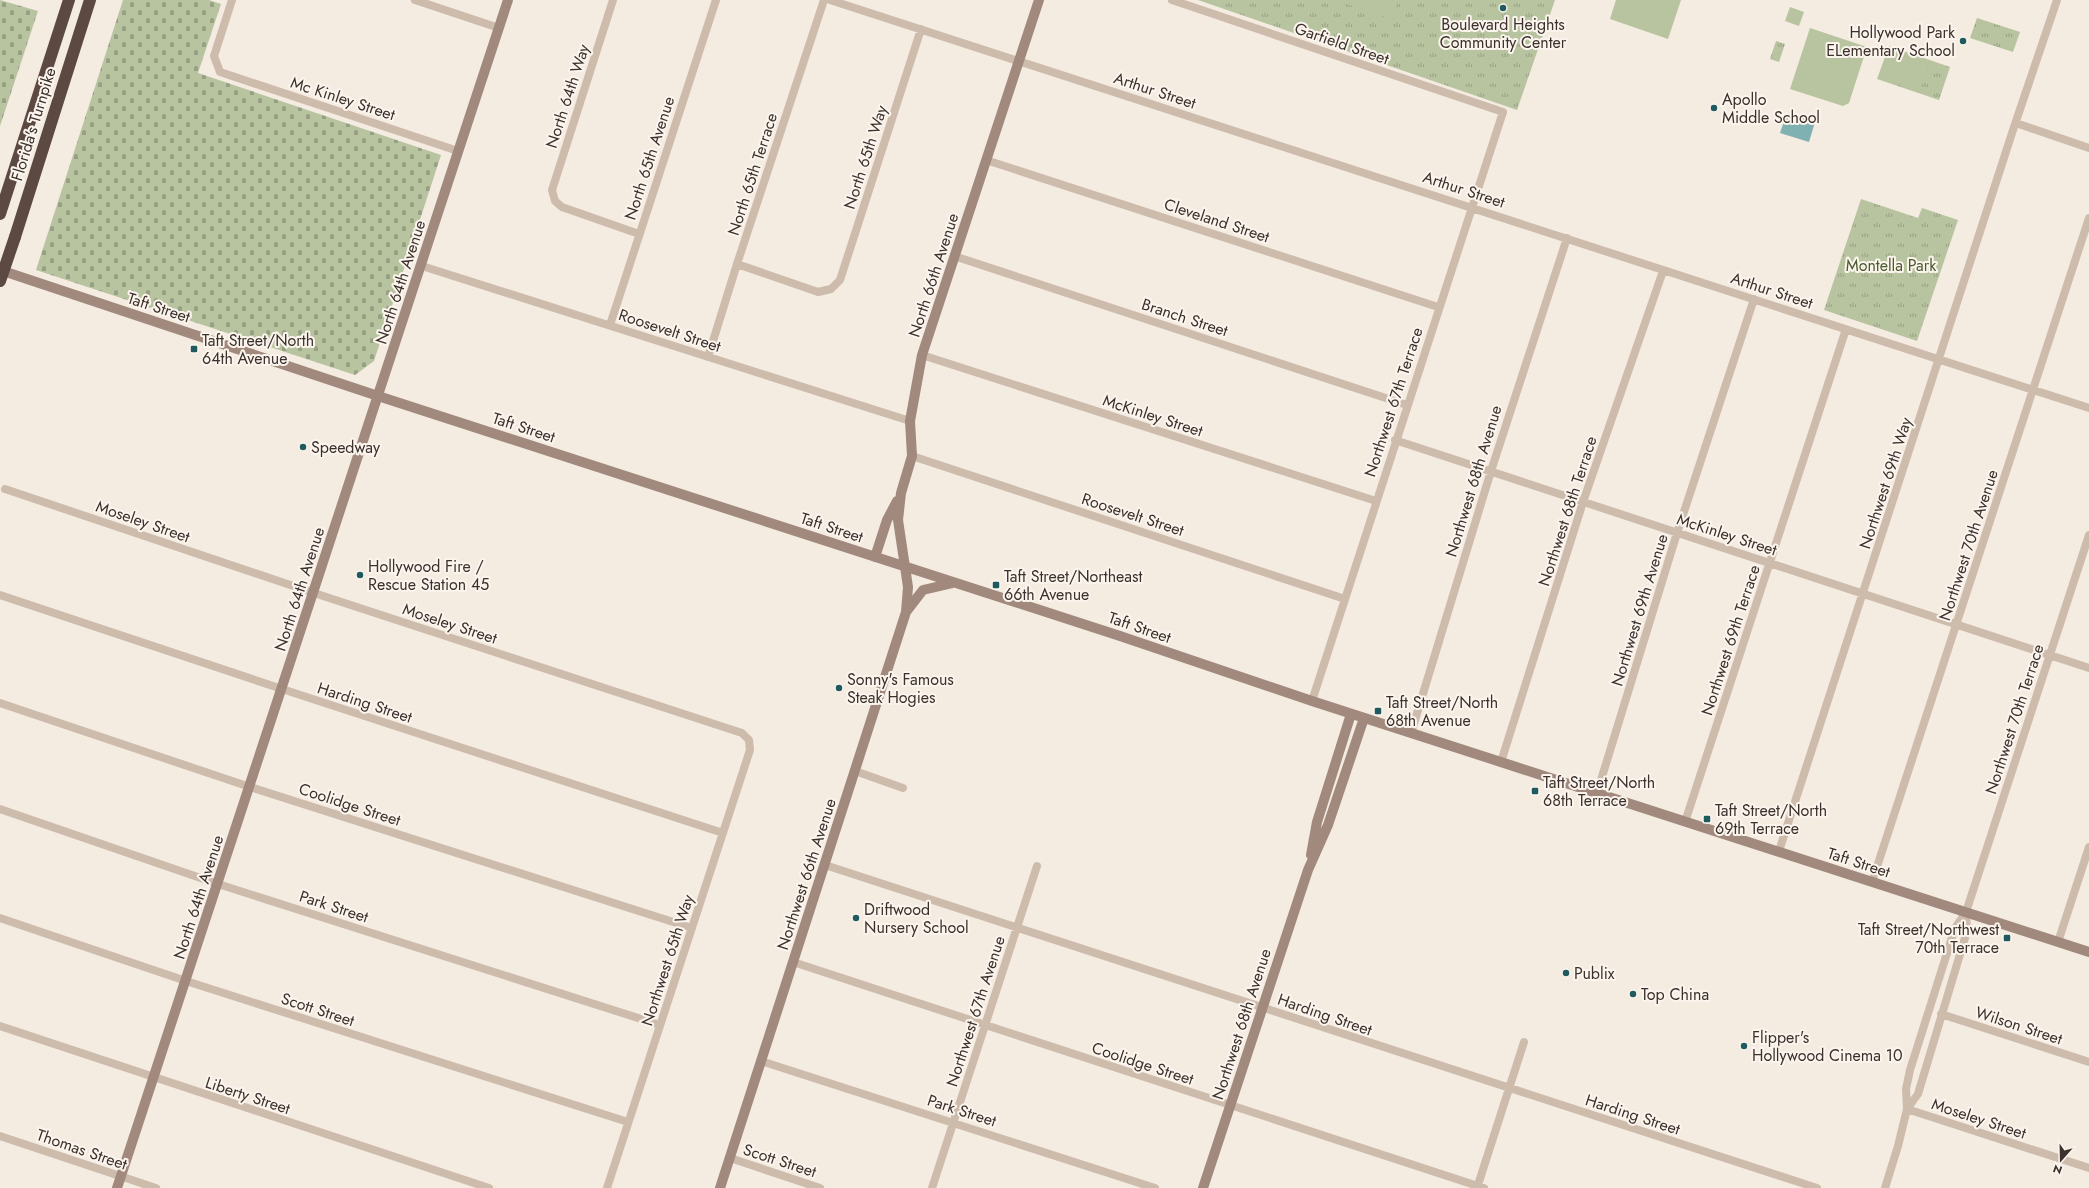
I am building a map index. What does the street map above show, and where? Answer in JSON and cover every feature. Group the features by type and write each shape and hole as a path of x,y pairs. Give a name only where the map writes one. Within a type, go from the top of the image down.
{"highway":[{"name":"Florida's Turnpike","path":"0,214 69,0"},
{"name":"Florida's Turnpike","path":"0,281 90,0"}],"street":[{"name":"Mc Kinley Street","path":"232,0 214,56 220,72 458,151"},
{"path":"415,0 499,28"},
{"name":"North 64th Avenue","path":"117,1188 422,266 508,0"},
{"name":"North 64th Way","path":"613,0 552,190 555,201 562,207 639,234"},
{"name":"North 65th Avenue","path":"610,326 716,0"},
{"name":"North 65th Terrace","path":"708,357 824,0"},
{"name":"Arthur Street","path":"830,0 1471,206 1662,271 1754,299 2089,408"},
{"name":"North 66th Avenue","path":"906,567 898,520 901,493 912,456 910,421 922,355 1020,62 1039,0"},
{"name":"Garfield Street","path":"1172,0 1503,112"},
{"name":"Northwest 69th Way","path":"1779,851 2057,0"},
{"name":"North 65th Way","path":"737,264 818,292 831,289 840,280 921,29"},
{"name":"Northwest 67th Terrace","path":"1312,701 1438,307 1503,112"},
{"path":"2016,124 2089,148"},
{"name":"Cleveland Street","path":"986,160 1438,307"},
{"name":"Northwest 70th Avenue","path":"1872,882 2089,218"},
{"name":"Northwest 68th Avenue","path":"1411,733 1491,471 1567,238"},
{"name":"Branch Street","path":"954,256 1407,405"},
{"name":"Roosevelt Street","path":"422,266 910,421"},
{"name":"Taft Street","path":"0,270 378,396 1120,636 1351,714 2089,952"},
{"name":"Northwest 68th Terrace","path":"1501,762 1584,502 1662,271"},
{"name":"Northwest 69th Avenue","path":"1597,793 1677,533 1754,299"},
{"name":"Northwest 69th Terrace","path":"1685,822 1846,329"},
{"name":"McKinley Street","path":"922,355 1376,501"},
{"name":"McKinley Street","path":"1395,440 2050,654"},
{"name":"Roosevelt Street","path":"912,456 1345,598"},
{"name":"Moseley Street","path":"5,489 314,594 742,733 749,740"},
{"path":"875,557 888,520 901,493"},
{"name":"Northwest 70th Terrace","path":"1966,912 2089,535"},
{"name":"Northwest 66th Avenue","path":"720,1188 906,612 908,587 906,567"},
{"path":"906,612 924,590 955,582"},
{"name":"Harding Street","path":"0,595 723,833"},
{"path":"2050,654 2089,668"},
{"name":"Coolidge Street","path":"0,703 250,787 692,928"},
{"name":"Northwest 68th Avenue","path":"1308,870 1317,822 1351,714"},
{"name":"Northwest 68th Avenue","path":"1204,1188 1308,870 1328,825 1364,718"},
{"name":"Northwest 65th Way","path":"607,1188 750,750 749,740"},
{"path":"855,771 903,788"},
{"name":"Park Street","path":"0,810 218,884 660,1025"},
{"path":"2058,942 2089,847"},
{"name":"Harding Street","path":"825,865 1509,1089 1817,1188"},
{"name":"Northwest 67th Avenue","path":"932,1188 1037,866"},
{"path":"1907,1109 1918,1094 1967,931 1966,912"},
{"path":"1885,1188 1898,1146 1907,1109 1906,1089 1910,1070 1955,928 1966,912"},
{"name":"Scott Street","path":"0,918 186,981 628,1122"},
{"name":"Coolidge Street","path":"793,962 1479,1187"},
{"name":"Wilson Street","path":"1941,1014 2089,1062"},
{"name":"Liberty Street","path":"0,1026 489,1188"},
{"path":"1479,1187 1524,1042"},
{"name":"Park Street","path":"761,1061 1155,1188"},
{"name":"Moseley Street","path":"1907,1109 2089,1168"},
{"name":"Thomas Street","path":"0,1136 156,1188"},
{"name":"Scott Street","path":"730,1158 820,1188"}],"green space":[{"path":"0,0 38,11 0,126"},
{"path":"123,0 209,0 221,4 198,73 441,155 374,361 355,375 36,270"},
{"path":"1198,0 1555,0 1517,110"},
{"path":"1335,0 1398,0 1392,19"},
{"path":"1616,0 1681,0 1668,39 1610,19"},
{"path":"1790,7 1804,12 1799,26 1785,21"},
{"path":"1977,18 2020,32 2013,52 1970,38"},
{"path":"1810,28 1867,47 1849,103 1843,106 1790,89"},
{"path":"1776,41 1785,44 1779,62 1770,59"},
{"path":"1889,46 1950,67 1939,100 1877,79"},
{"path":"1890,48 1909,54 1899,85 1880,78"},
{"path":"1910,55 1929,62 1919,92 1900,86"},
{"name":"Montella Park","path":"1861,199 1918,218 1922,208 1958,220 1917,341 1824,310"}],"water":[{"path":"1787,113 1815,122 1809,142 1780,133"}],"place":[{"name":"Boulevard Heights Community Center","path":"1503,8"},
{"name":"Hollywood Park ELementary School","path":"1963,41"},
{"name":"Apollo Middle School","path":"1714,108"},
{"name":"Taft Street/North 64th Avenue","path":"194,349"},
{"name":"Speedway","path":"303,447"},
{"name":"Hollywood Fire / Rescue Station 45","path":"360,575"},
{"name":"Taft Street/Northeast 66th Avenue","path":"996,585"},
{"name":"Sonny's Famous Steak Hogies","path":"839,688"},
{"name":"Taft Street/North 68th Avenue","path":"1378,711"},
{"name":"Taft Street/North 68th Terrace","path":"1535,791"},
{"name":"Taft Street/North 69th Terrace","path":"1707,819"},
{"name":"Driftwood Nursery School","path":"856,918"},
{"name":"Taft Street/Northwest 70th Terrace","path":"2007,938"},
{"name":"Publix","path":"1566,973"},
{"name":"Top China","path":"1633,994"},
{"name":"Flipper's Hollywood Cinema 10","path":"1744,1046"}]}
